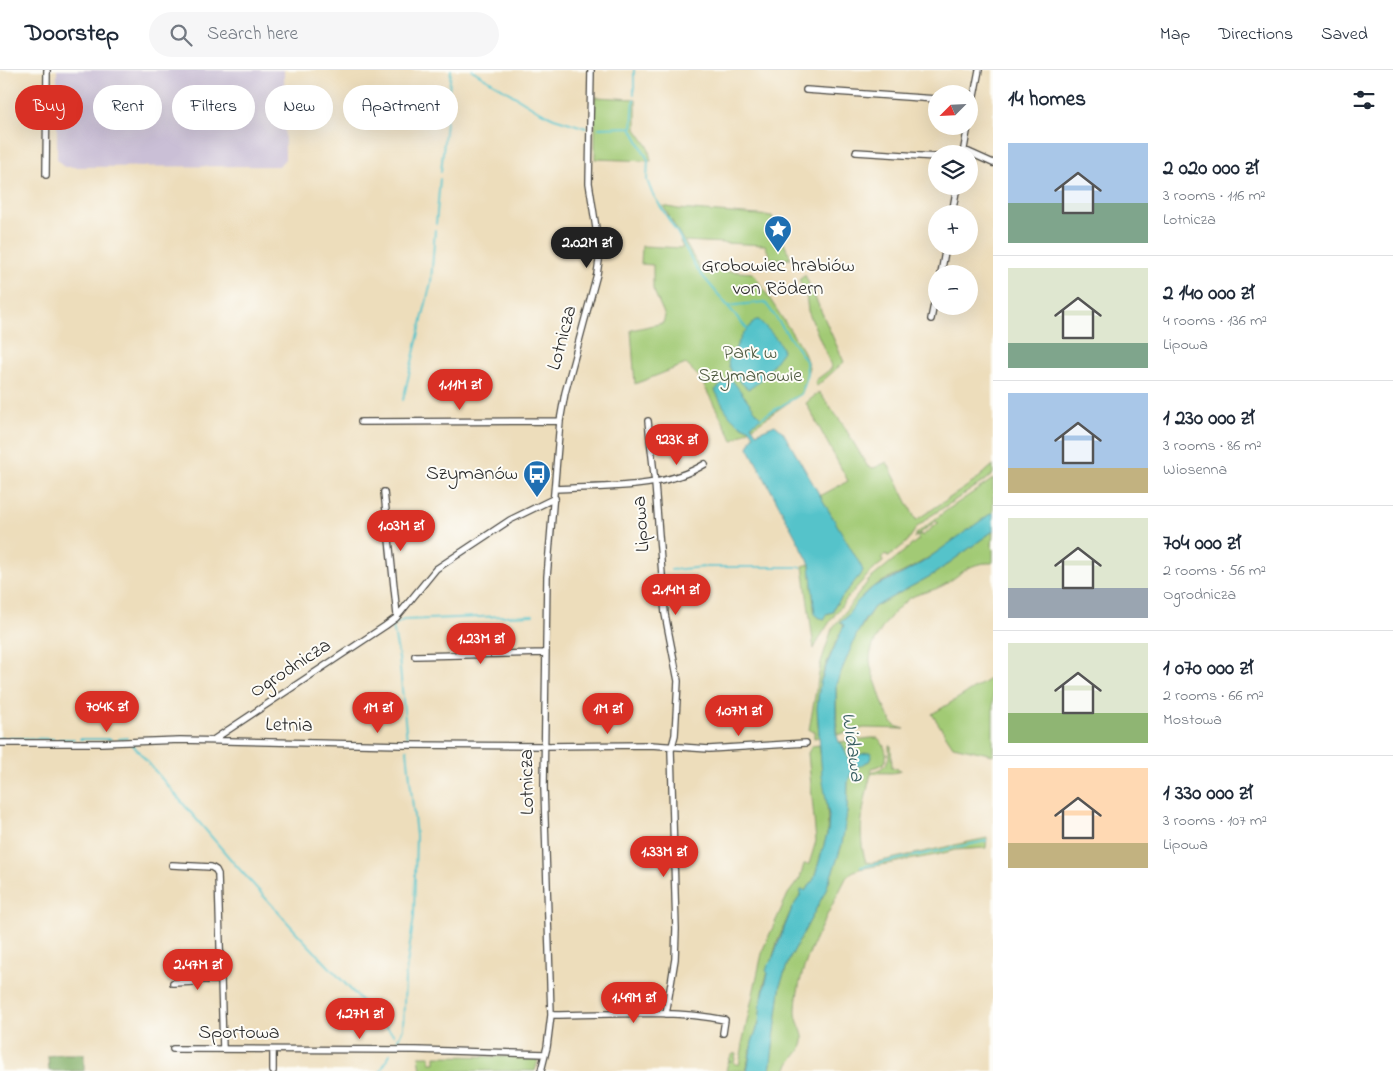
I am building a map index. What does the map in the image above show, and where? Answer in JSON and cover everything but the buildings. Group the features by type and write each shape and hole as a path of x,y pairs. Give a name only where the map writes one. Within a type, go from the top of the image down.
{"street":[{"path":"46,175 47,70"},
{"name":"Lotnicza","path":"541,1071 546,1054 550,1015 544,746 547,577 560,421 565,393 595,282 600,254 589,183 591,70"},
{"path":"975,85 979,70"},
{"path":"806,90 928,98"},
{"path":"856,152 928,156"},
{"path":"978,158 993,163"},
{"path":"931,319 932,315"},
{"path":"360,422 560,421"},
{"name":"Lipowa","path":"648,421 655,483 665,614 678,681 675,735 671,750 676,929 674,959 666,1014"},
{"name":"Ogrodnicza","path":"213,740 378,631 397,615 436,569 555,493 655,483 687,474 705,464"},
{"path":"384,492 397,615"},
{"path":"415,656 546,653"},
{"path":"0,742 100,743 213,740"},
{"name":"Letnia","path":"213,740 544,746 672,746 709,750 806,743"},
{"path":"172,865 211,867 216,870 219,884 223,1049"},
{"path":"173,983 221,980"},
{"path":"550,1015 666,1014 706,1016 725,1020 723,1033"},
{"name":"Sportowa","path":"173,1049 416,1050 546,1054"},
{"path":"273,1050 273,1071"}],"shaded area":[{"path":"57,70 284,70 284,85 265,85 265,130 285,130 285,159 279,166 64,167 57,159 57,130 83,130 83,85 57,85"}],"green space":[{"path":"595,97 636,99 636,129 648,146 651,161 595,159"},
{"name":"Park w Szymanowie","path":"663,206 678,209 772,216 791,259 771,259 765,245 684,241 700,269 753,273 803,350 809,367 802,393 733,441 700,378 686,364 635,384 631,330 663,323 665,316 653,289 653,265 641,264 642,246 683,248 680,241 683,240"},
{"path":"805,275 844,362 817,386 815,384 816,380 832,368 808,311 806,295 799,280"},
{"path":"819,392 842,423 868,467 874,468 887,462 916,520 975,481 993,465 993,474 929,517 917,527 907,542 890,556 888,557 886,554 882,557 883,562 864,579 844,602 819,638 814,649 803,566 810,564 815,615 825,619 826,614 833,612 834,607 862,571 820,496 848,481 806,403"},
{"path":"993,479 993,512 923,561 872,588 863,596 849,615 840,622 844,625 820,683 818,703 819,737 814,738 814,731 809,730 821,662 832,629 869,580 919,539 917,537 921,534 922,536 938,523 936,521 914,538 916,534 947,510"},
{"path":"993,531 992,563 977,564 940,587 910,598 888,619 874,644 870,663 884,706 895,726 905,729 864,728 837,735 836,684 856,635 874,607 934,574"},
{"path":"993,677 993,755 953,746 932,714"},
{"path":"878,738 880,740 884,747 886,758 883,764 871,768 871,772 884,766 888,760 889,745 891,746 892,768 899,769 900,771 871,774 861,829 866,862 872,863 987,838 986,848 955,850 859,869 852,872 846,878 814,942 802,975 796,1014 803,1038 802,1046 786,1071 770,1071 781,982 789,960 825,892 836,863 842,844 847,812 848,781 853,769 871,760 867,753 848,758 839,742"},
{"path":"819,745 827,798 828,831 814,879 792,908 777,943 764,985 759,1023 752,1042 746,1071 726,1071 728,1062 731,1061 728,1060 733,1054 736,1053 734,1063 739,1065 763,949 788,894 800,878 804,864 809,864 816,841 808,753 812,746"},
{"path":"84,1054 84,1071 49,1071 48,1056"},
{"path":"419,1056 430,1056 430,1063 435,1063 435,1056 535,1057 538,1061 535,1071 421,1071"}],"water":[{"path":"756,320 759,320 779,342 783,351 762,378 748,389 733,373 728,362 743,334"},
{"path":"732,380 761,418 751,425 756,433 775,425 783,432 863,571 834,607 833,612 826,614 825,619 815,615 810,564 748,447 754,435 749,428 744,427 732,418 715,390 726,381"},
{"path":"993,512 993,531 934,574 874,607 856,636 836,684 836,733 848,758 868,753 871,753 872,757 871,760 853,769 848,781 847,812 842,844 836,863 825,892 789,960 781,982 770,1071 747,1071 752,1042 759,1023 768,965 771,962 792,908 800,896 800,891 803,889 805,891 814,879 828,831 829,816 822,776 817,708 820,683 844,625 840,622 845,619 857,602 873,587 923,562"}],"waterway":[{"path":"441,172 451,70"},
{"path":"472,70 537,110 554,118 586,128"},
{"path":"634,70 634,94"},
{"path":"634,99 632,129 648,160 647,180 652,193 678,234 696,268 747,329"},
{"path":"599,128 632,127"},
{"path":"436,224 440,179"},
{"path":"403,400 431,282 435,230"},
{"path":"728,306 765,302 806,361 807,372 801,394 761,418"},
{"path":"671,570 705,567 801,567"},
{"path":"407,741 399,658 393,626 403,620 533,615"},
{"path":"0,738 54,739"},
{"path":"119,739 127,738"},
{"path":"59,739 74,739"},
{"path":"80,739 111,739"},
{"path":"133,745 233,862 297,933 394,1035"},
{"path":"395,1046 403,1028 405,979 414,916 416,836 407,750"},
{"path":"861,867 986,841"},
{"path":"381,1071 390,1054"}],"place":[{"name":"Grobowiec hrabiów von Rödern","path":"778,253"},
{"name":"Szymanów","path":"537,498"}],"water label":[{"name":"Widawa","path":"852,747"}]}
